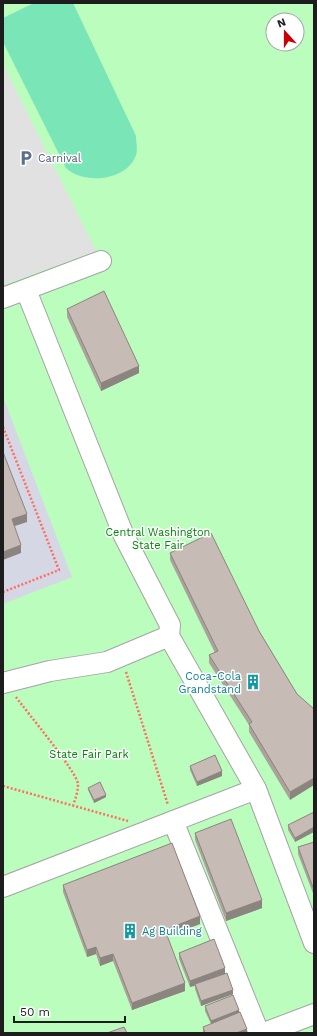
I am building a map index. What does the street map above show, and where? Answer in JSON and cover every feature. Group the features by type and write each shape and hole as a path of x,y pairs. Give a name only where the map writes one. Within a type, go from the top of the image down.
{"lane":[{"path":"3,298 101,262"},
{"path":"26,290 124,536 170,625 169,636 256,789 314,943"},
{"path":"4,683 50,671 107,662 169,636"},
{"path":"3,887 256,789"},
{"path":"173,821 259,1033"},
{"path":"264,1033 314,1014"}],"path":[{"path":"3,427 59,570 3,592"},
{"path":"121,657 173,821"},
{"path":"4,683 64,760 78,782 77,794 73,805"},
{"path":"3,786 155,828"}],"green space":[{"name":"Central Washington State Fair","path":"3,3 314,3 314,1033 3,1033"},
{"path":"34,3 73,3 136,136 136,155 131,164 115,175 104,178 83,177 66,168 3,42 3,18"}],"shaded area":[{"name":"Carnival","path":"3,64 96,251 3,285"},
{"path":"3,397 72,577 3,604 3,560 21,552 21,549 12,527 3,459"}],"building":[{"path":"104,291 139,366 101,383 67,309"},
{"path":"3,452 27,514 12,519 21,545 3,552"},
{"name":"Coca-Cola Grandstand","path":"211,533 259,631 297,694 314,709 314,778 290,792 249,724 252,722 209,655 218,651 170,553"},
{"path":"215,755 222,771 197,782 190,766"},
{"path":"100,782 106,795 94,800 88,788"},
{"path":"314,812 314,827 295,838 288,825"},
{"path":"231,819 262,900 226,913 195,833"},
{"path":"314,842 314,890 298,847"},
{"name":"Ag Building","path":"172,843 200,916 165,930 185,983 132,1003 113,954 100,958 96,947 87,950 63,885"},
{"path":"214,939 225,968 190,981 179,953"},
{"path":"227,973 233,990 201,1001 195,984"},
{"path":"233,995 239,1010 211,1021 205,1006"},
{"path":"240,1012 247,1029 236,1033 205,1033 203,1027"},
{"path":"124,1027 127,1033 107,1033"}],"place":[{"name":"Carnival","path":"26,158"},
{"name":"Coca-Cola Grandstand","path":"253,682"},
{"name":"Ag Building","path":"130,931"}],"park label":[{"name":"State Fair Park","path":"89,754"}]}
